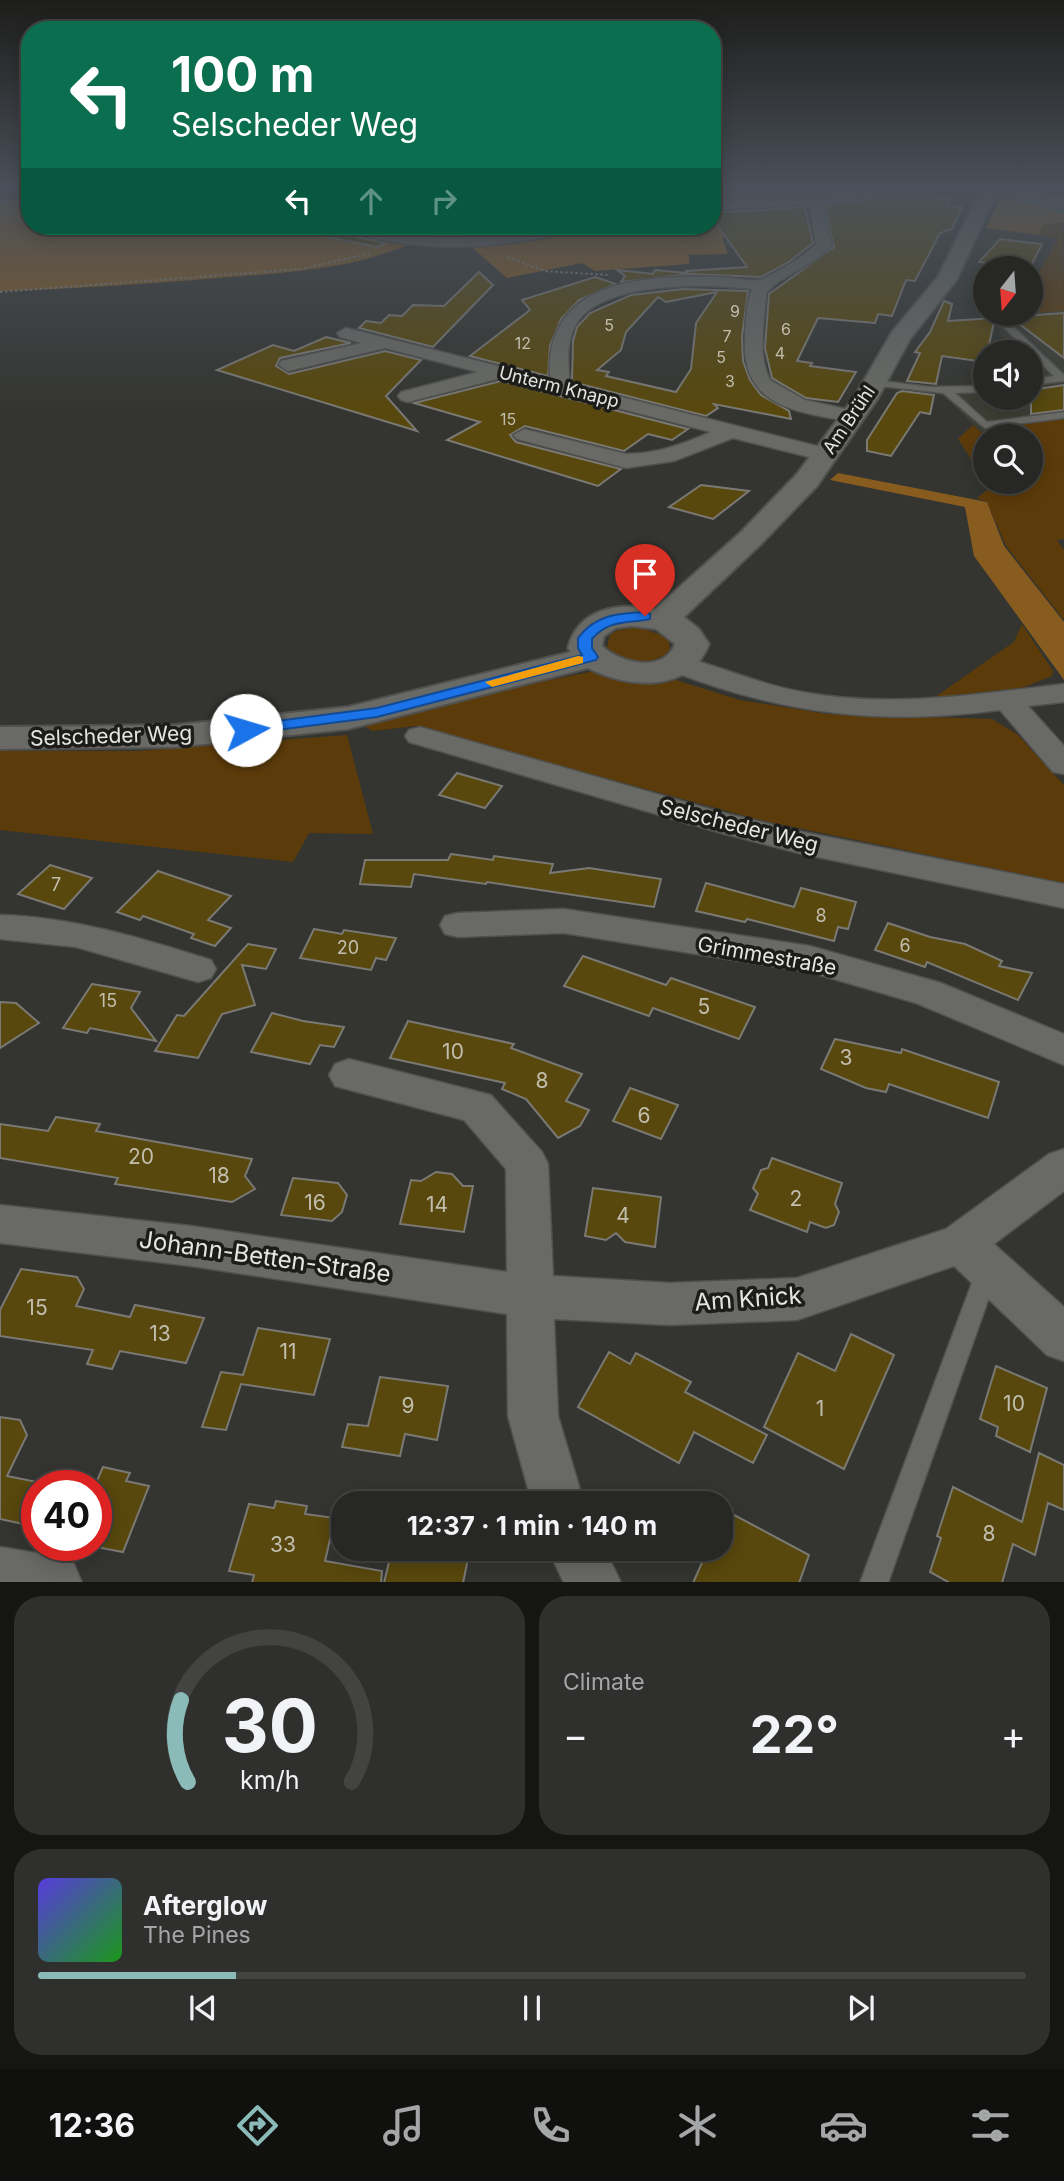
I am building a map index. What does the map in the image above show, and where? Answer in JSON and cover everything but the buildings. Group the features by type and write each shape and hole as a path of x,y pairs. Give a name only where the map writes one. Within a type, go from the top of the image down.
{"street":[{"path":"798,262 763,285 758,292 758,378 776,394 791,401 853,416"},
{"name":"Am Brühl","path":"662,620 793,496 853,416 900,337 947,279 955,262"},
{"path":"561,388 556,357 568,324 577,312 594,300 642,287 688,281 727,280 763,285"},
{"name":"Unterm Knapp","path":"346,332 391,339 499,372 825,455"},
{"path":"288,365 391,339"},
{"path":"408,396 499,372"},
{"path":"524,435 626,461 642,462 657,460 730,432"},
{"path":"632,616 662,620 680,627 692,644 691,651 679,664 663,670 636,673 602,665 591,657 585,648 585,638 596,625 632,616"},
{"name":"Selscheder Weg","path":"0,738 176,736 348,718 591,657"},
{"path":"679,664 757,693 849,709 929,709 1064,693"},
{"path":"1008,701 1064,765"},
{"name":"Selscheder Weg","path":"419,736 718,822 803,843 1064,896"},
{"name":"Grimmestraße","path":"458,925 564,921 810,959 928,993 1064,1050"},
{"path":"0,927 59,929 122,944 198,969"},
{"path":"349,1075 477,1107 527,1164 528,1296 533,1416 555,1491"},
{"name":"Am Knick","path":"528,1296 670,1304 797,1300 975,1255 1064,1167"},
{"name":"Johann-Betten-Straße","path":"0,1224 217,1250 528,1296"},
{"path":"975,1255 1064,1339"},
{"path":"582,1561 593,1582"},
{"path":"0,1574 49,1582"}],"lane":[{"path":"1007,326 1062,378"},
{"path":"1043,380 1062,378"},
{"path":"874,383 947,391 973,390"},
{"path":"947,391 985,425 1064,415"},
{"path":"874,1582 975,1255"}],"path":[{"path":"0,292 301,269 343,262"},
{"path":"520,262 544,271 600,272 642,287"}],"shaded area":[{"path":"0,262 355,262 291,272 0,291"},
{"path":"488,262 689,262 689,264 595,271 582,263 507,278"},
{"path":"1045,262 1063,262 1064,311 1043,312"},
{"path":"1064,307 1064,419 1024,424 973,424 941,393 973,392 973,410 1043,410 1043,340 1003,340 997,326 1043,326 1043,308"},
{"path":"1064,419 1064,539 1057,540 1064,550 1064,620 1006,546 987,502 977,498 982,494 1043,494 1043,424 1022,424"},
{"path":"973,425 973,462 958,439"},
{"path":"838,473 987,502 1004,546 1064,622 1064,680 974,556 965,507 830,480"},
{"path":"1022,624 1053,671 1052,676 1022,688 935,697 1014,642"},
{"path":"640,627 668,638 670,650 656,659 638,662 621,657 607,647 610,635 618,630"},
{"path":"594,671 633,677 666,677 740,700 827,714 992,719 1017,734 1064,785 1064,883 760,820 415,726 373,731 364,726 492,692"},
{"path":"347,735 373,834 309,833 293,862 0,830 0,751 138,751"}],"slow traffic":[{"path":"492,682 578,660"}],"route":[{"path":"246,730 377,713 591,657 585,648 585,638 596,625 620,617 645,616"}]}
